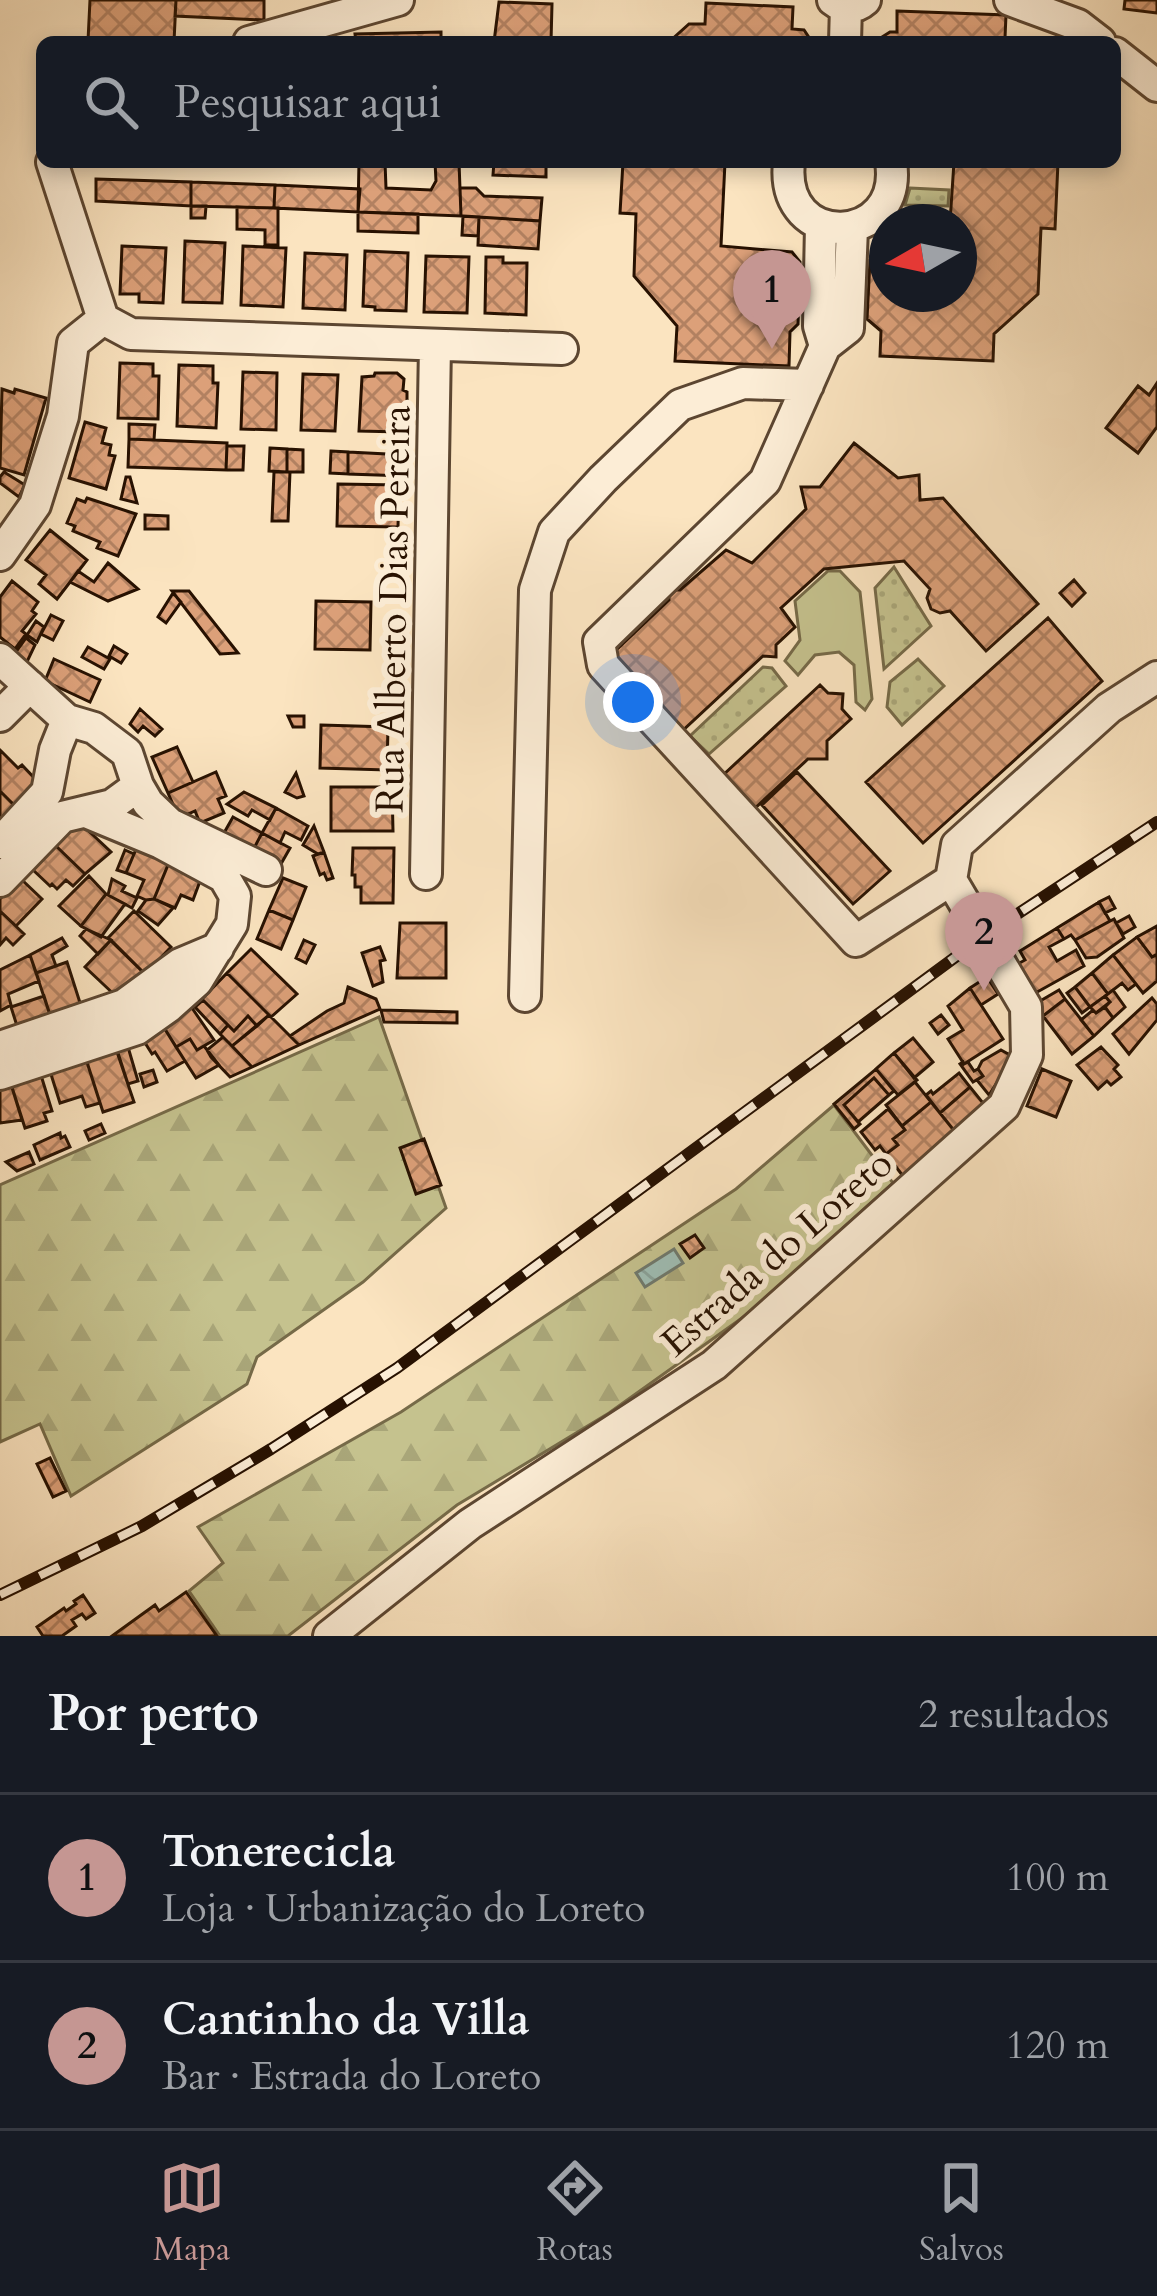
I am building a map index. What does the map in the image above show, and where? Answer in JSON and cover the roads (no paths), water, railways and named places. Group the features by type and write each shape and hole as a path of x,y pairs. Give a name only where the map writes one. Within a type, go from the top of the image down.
{"street":[{"path":"270,36 398,0"},
{"path":"1010,0 1078,25 1092,36"},
{"path":"845,36 848,2"},
{"path":"1121,58 1157,86"},
{"path":"54,168 103,319 131,334 562,349"},
{"path":"788,168 790,193 806,217 836,226 866,222 879,211 888,196 891,168"},
{"path":"836,226 819,326 825,346 765,481 599,642 602,664 856,941 951,880 957,845 1109,708 1157,677"},
{"path":"0,555 35,505 63,416 73,343 103,319"},
{"name":"Rua Alberto Dias Pereira","path":"426,874 435,345"},
{"path":"525,996 535,590 554,532 680,405 743,383 808,385"},
{"path":"0,659 67,720 94,728 127,753 148,803 170,824 266,870"},
{"path":"0,716 30,686"},
{"path":"0,843 47,792 67,720"},
{"path":"0,881 62,818 112,805 138,786"},
{"path":"0,1074 137,1029 197,981 232,924 235,896 224,877 86,812"},
{"name":"Estrada do Loreto","path":"329,1636 470,1523 713,1365 1004,1106 1027,1055 1026,1007 951,880"},
{"path":"0,1048 124,1005 180,964 218,948"}],"water":[{"path":"674,1249 683,1263 645,1287 636,1273"}],"railway":[{"path":"0,1595 142,1526 397,1368 984,936 1157,822"}],"place":[{"name":"Tonerecicla","path":"772,349"},
{"name":"Cantinho da Villa","path":"984,991"}]}
